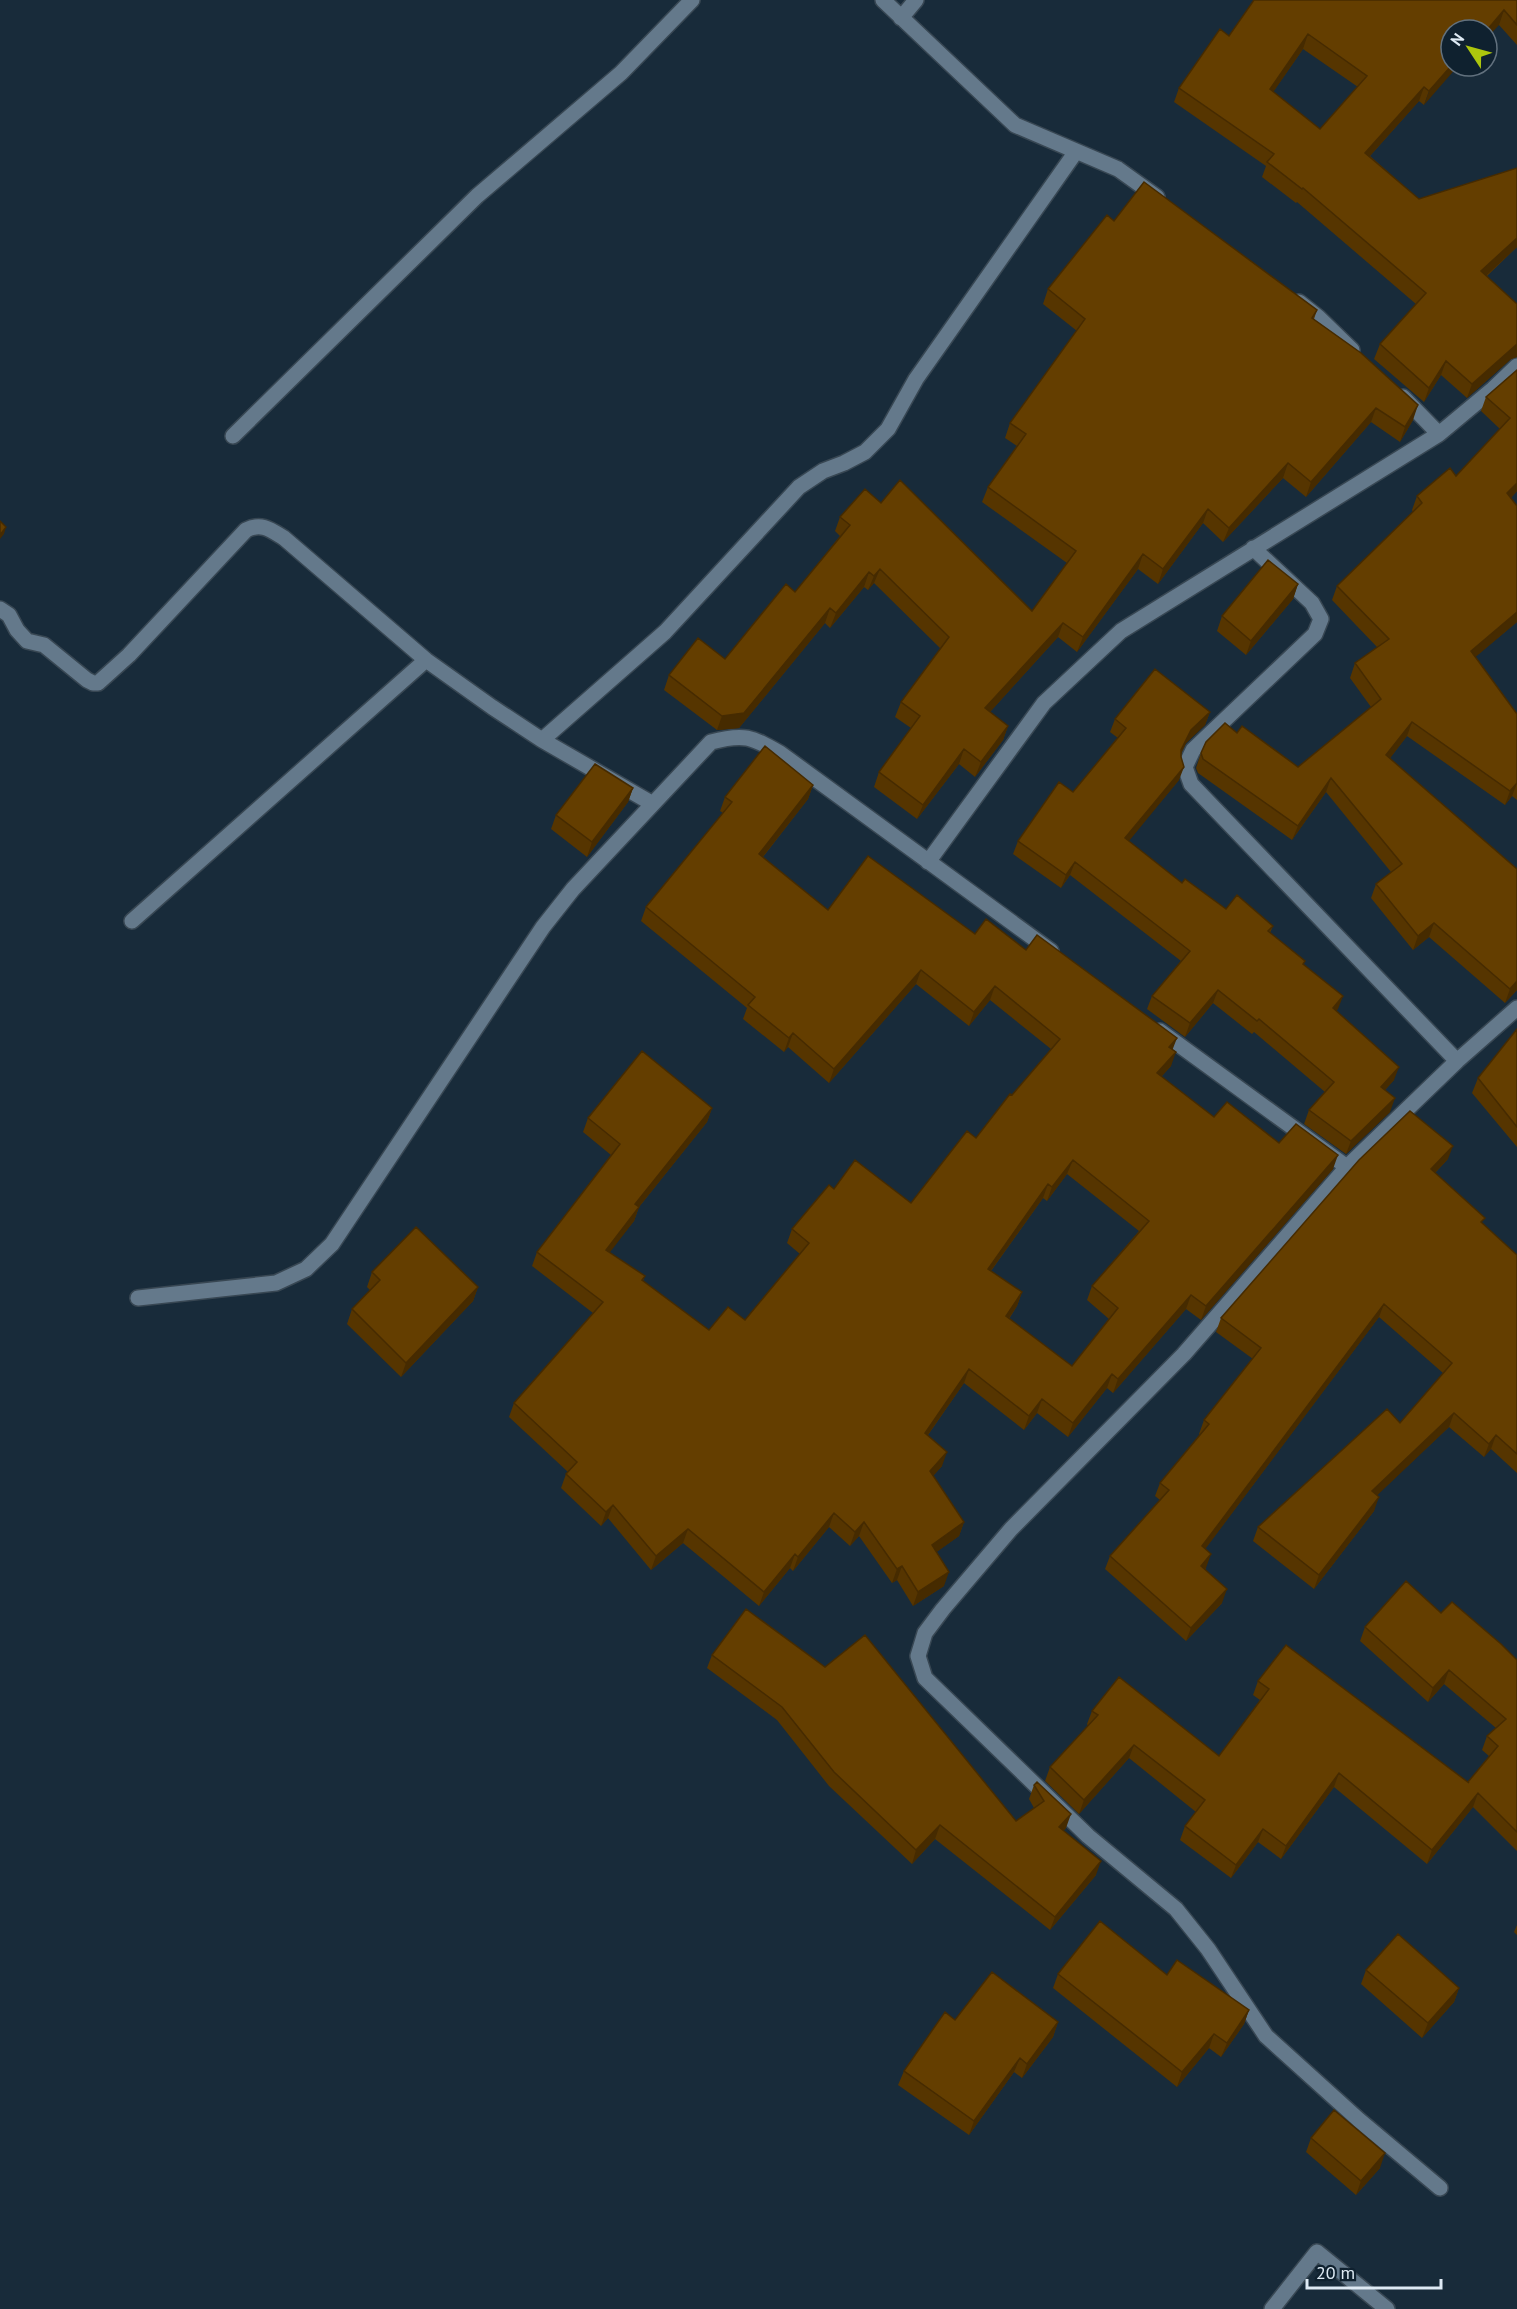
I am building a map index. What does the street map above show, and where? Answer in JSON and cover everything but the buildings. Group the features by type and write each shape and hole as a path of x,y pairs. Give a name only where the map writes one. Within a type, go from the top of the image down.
{"street":[{"path":"233,436 477,196 621,73 692,0"},
{"path":"883,0 1015,125 1075,153 1118,169 1169,206"},
{"path":"901,18 916,0"},
{"path":"542,740 665,632 799,487 823,471 865,452 888,429 916,379 1075,153"},
{"path":"1290,296 1318,317 1365,363"},
{"path":"928,862 1044,703 1121,631 1438,434 1517,366"},
{"path":"1389,385 1414,406 1438,434"},
{"path":"0,609 9,615 17,630 27,641 44,645 87,680 98,683 129,655 246,530 254,526 266,527 284,538 426,660 542,740 653,804"},
{"path":"1253,548 1312,603 1322,619 1315,634 1193,750 1185,767 1191,784 1457,1061"},
{"path":"132,921 426,660"},
{"path":"138,1298 233,1289 276,1282 306,1269 332,1244 543,927 573,889 711,742 730,736 754,738 780,753 1061,959"},
{"path":"1440,2188 1359,2120 1266,2036 1208,1949 1176,1909 1088,1836 925,1678 918,1656 925,1633 1011,1529 1184,1354 1347,1167 1457,1061 1517,1008"},
{"path":"1147,1021 1347,1167"},
{"path":"1272,2309 1317,2253 1387,2309"}]}
